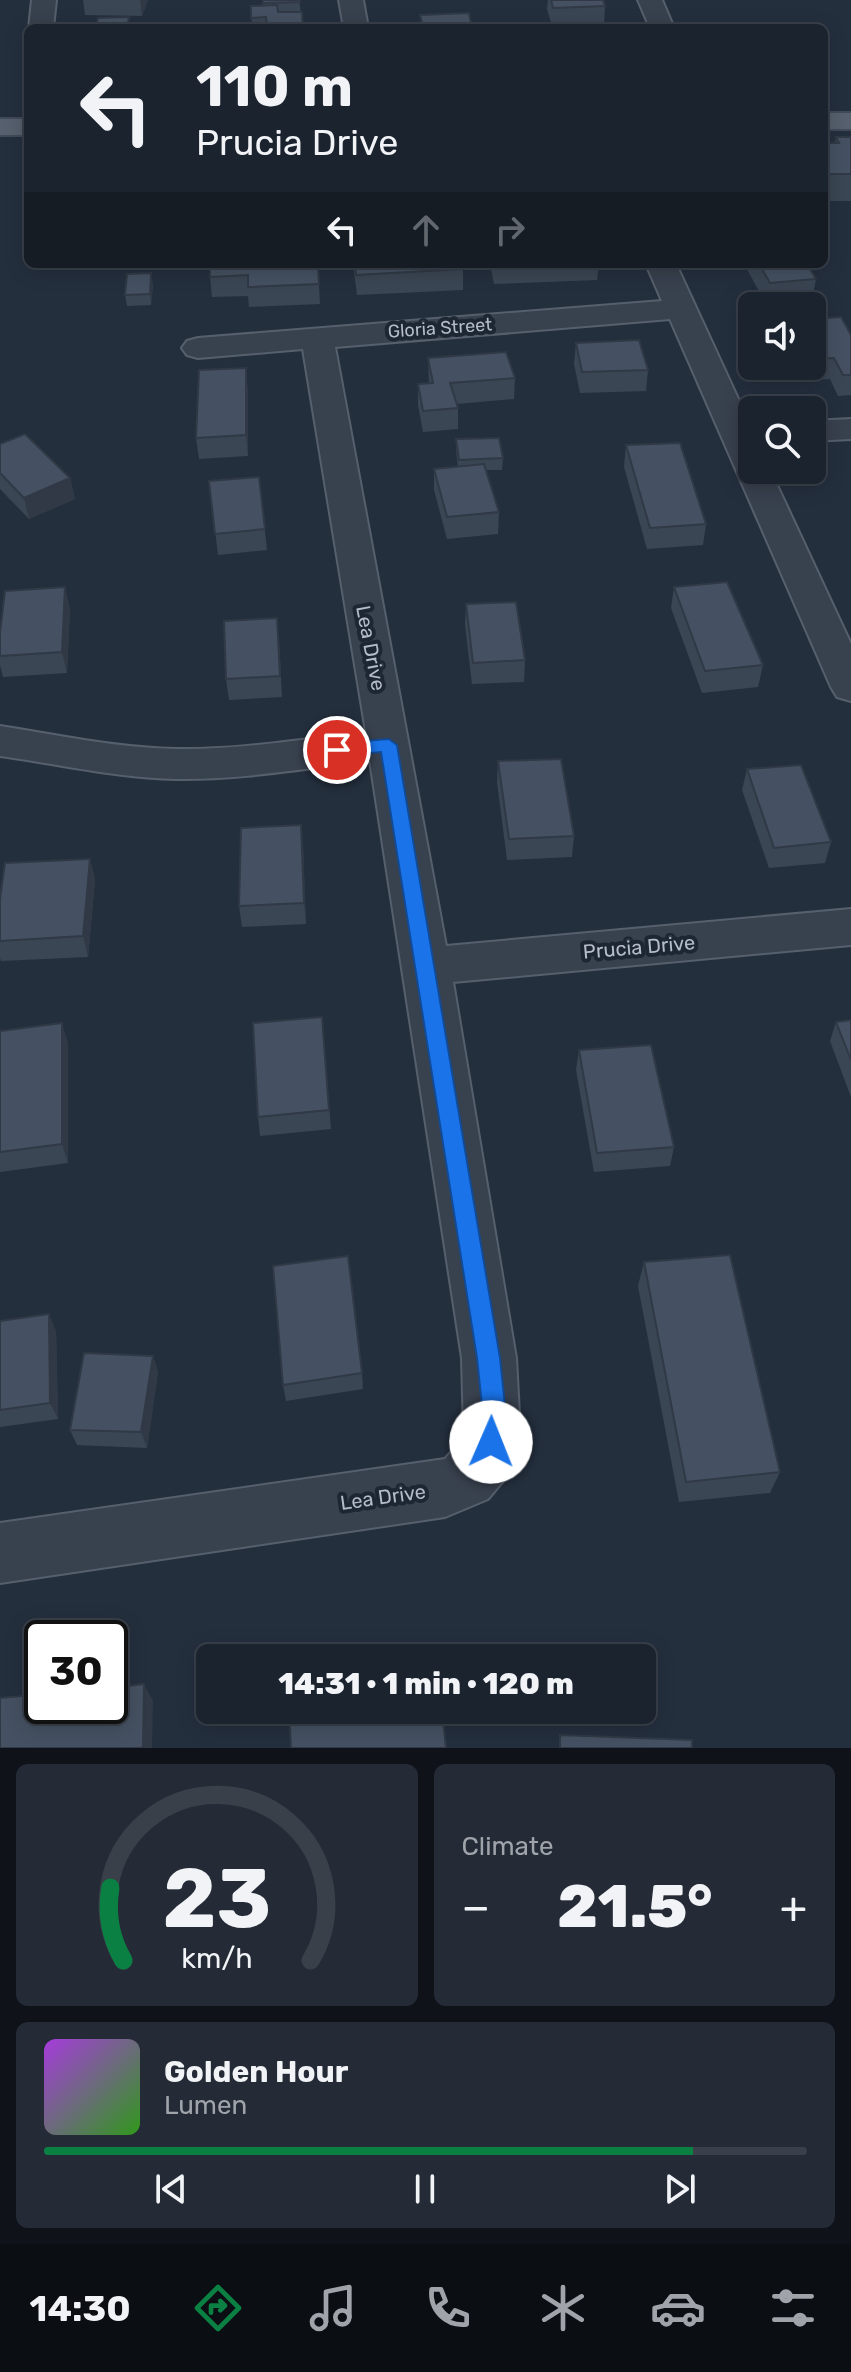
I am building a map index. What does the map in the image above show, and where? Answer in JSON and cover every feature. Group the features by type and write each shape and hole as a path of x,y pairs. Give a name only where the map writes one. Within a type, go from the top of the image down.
{"main road":[{"path":"828,121 851,121"},
{"path":"0,127 24,126"}],"street":[{"path":"41,24 44,0"},
{"path":"351,0 355,24"},
{"path":"650,0 660,24"},
{"path":"663,268 738,421"},
{"name":"Gloria Street","path":"198,348 683,309"},
{"name":"Lea Drive","path":"0,1553 445,1488 472,1476 491,1442 495,1425 489,1358 427,966 317,338"},
{"path":"826,430 851,429"},
{"path":"760,484 851,687"},
{"path":"0,741 84,756 173,764 224,762 389,745"},
{"name":"Prucia Drive","path":"427,966 851,927"}],"building":[{"path":"263,0 299,0 300,2 263,3"},
{"path":"551,0 603,0 605,6 553,8"},
{"path":"277,5 278,12 302,12 303,24 267,24 266,17 251,18 251,6"},
{"path":"469,13 471,24 422,24 420,15"},
{"path":"129,17 128,24 96,24 98,18"},
{"path":"836,137 851,137 851,174 828,174 828,143 839,143"},
{"path":"210,268 318,268 319,284 248,287 248,275 210,277"},
{"path":"355,268 463,269 356,275"},
{"path":"761,268 809,268 816,279 770,283"},
{"path":"151,273 150,294 125,295 127,274"},
{"path":"841,317 851,335 851,375 843,375 834,358 826,358 826,318"},
{"path":"639,340 648,370 582,372 576,343"},
{"path":"506,352 515,378 450,383 458,408 423,411 418,384 433,383 428,358"},
{"path":"246,368 246,435 196,438 199,370"},
{"path":"25,434 70,478 24,498 0,473 0,444"},
{"path":"499,438 503,458 459,460 456,439"},
{"path":"680,443 706,524 650,528 626,445"},
{"path":"484,464 499,512 447,517 434,469"},
{"path":"259,477 265,529 215,534 209,481"},
{"path":"727,582 763,665 705,671 674,587"},
{"path":"65,587 62,652 0,656 5,591"},
{"path":"516,602 525,660 473,663 466,604"},
{"path":"277,618 280,676 226,679 224,621"},
{"path":"561,759 574,836 509,839 498,761"},
{"path":"801,765 831,842 774,848 747,769"},
{"path":"301,825 304,903 239,906 241,828"},
{"path":"90,859 83,936 0,941 0,899 5,863"},
{"path":"322,1017 329,1110 258,1117 253,1023"},
{"path":"851,1020 851,1060 836,1022"},
{"path":"62,1023 62,1144 0,1152 0,1031"},
{"path":"651,1045 674,1147 597,1153 579,1050"},
{"path":"730,1255 780,1472 686,1482 644,1262"},
{"path":"348,1256 362,1373 283,1385 273,1266"},
{"path":"49,1314 50,1403 0,1410 0,1321"},
{"path":"84,1353 153,1356 141,1432 70,1430"},
{"path":"144,1684 143,1748 0,1748 0,1698 24,1696 24,1724 128,1724 128,1686"},
{"path":"290,1724 443,1724 446,1748 291,1748"},
{"path":"560,1735 692,1740 692,1748 560,1748"}],"route":[{"path":"337,750 389,745 489,1358 495,1425 491,1442"}]}
